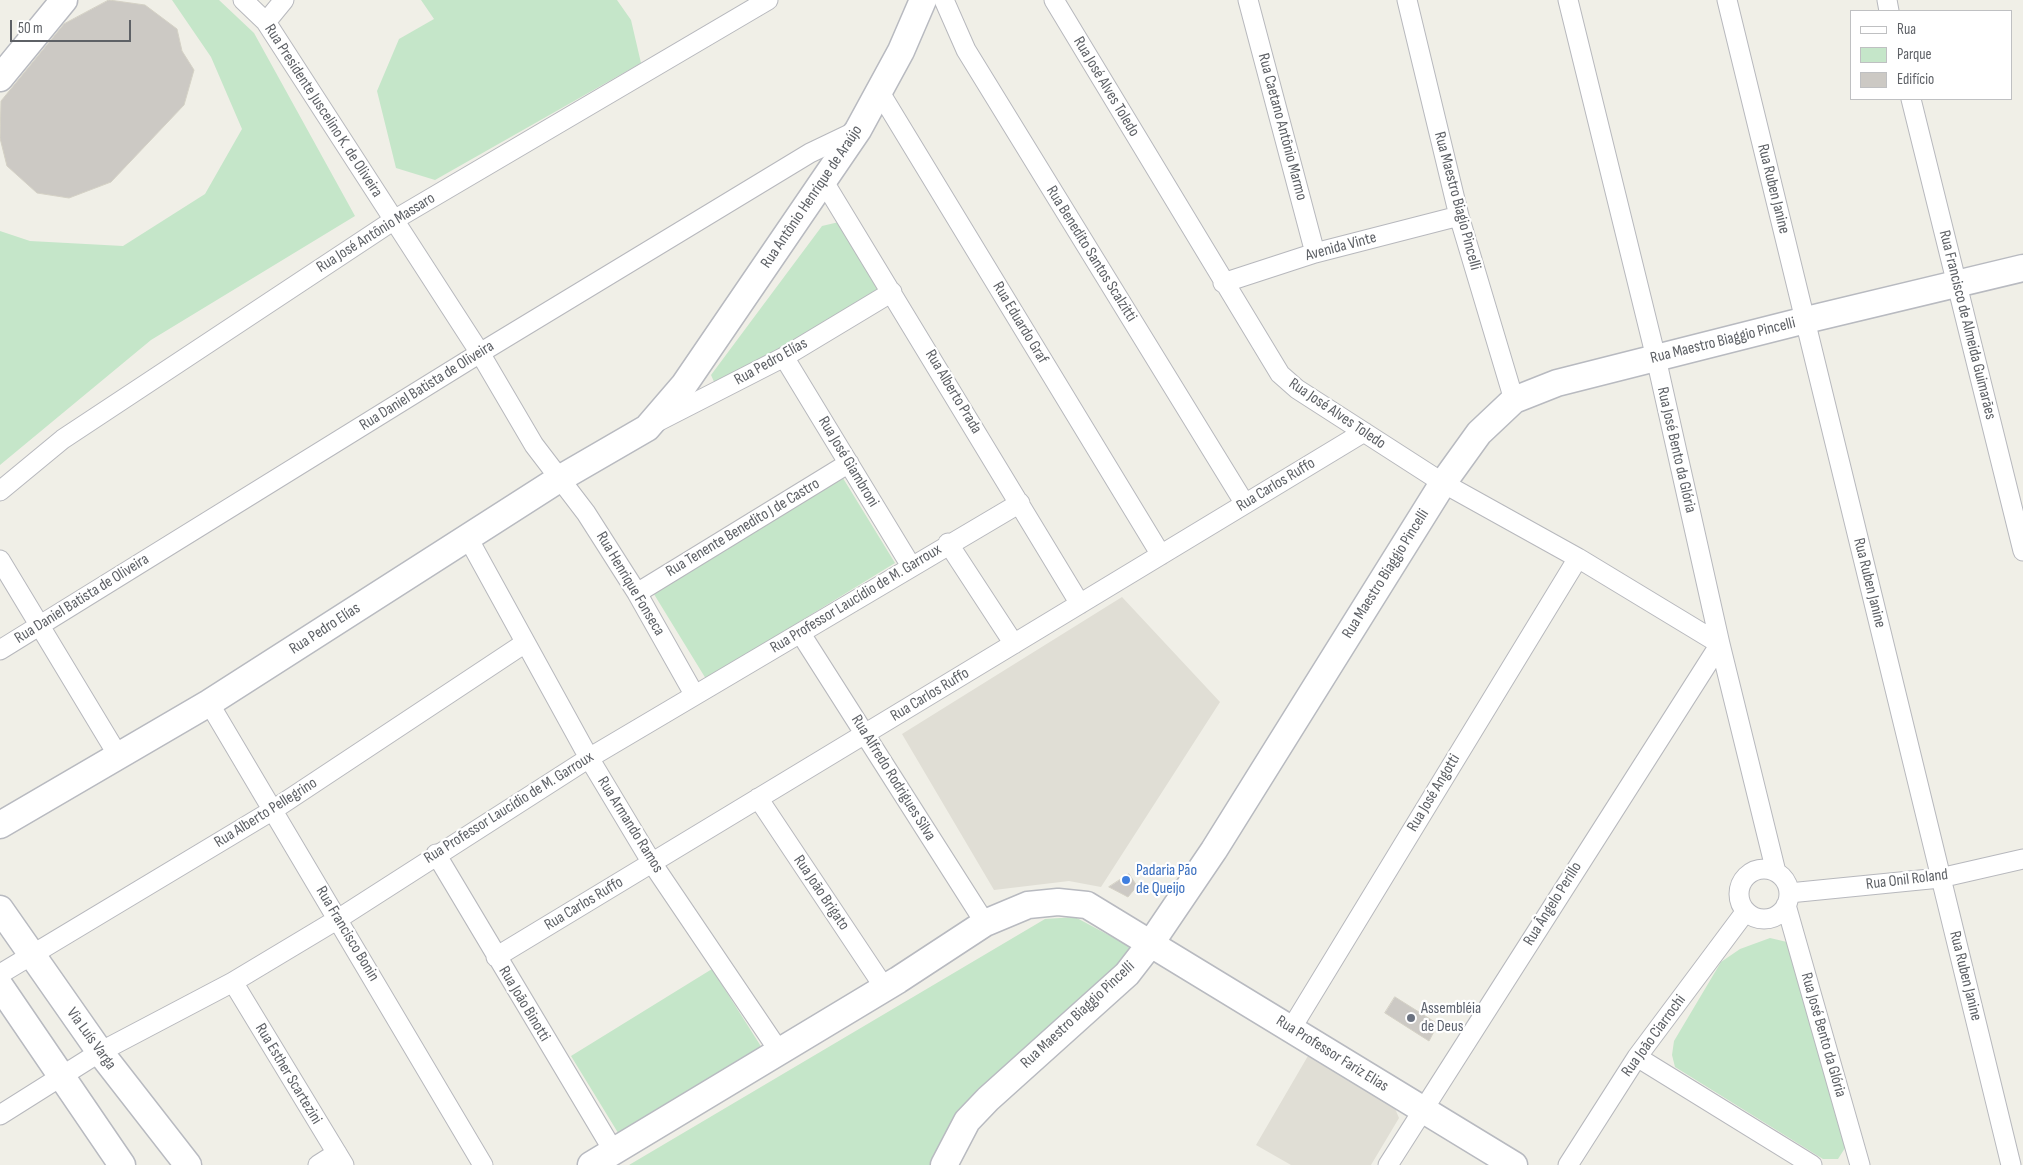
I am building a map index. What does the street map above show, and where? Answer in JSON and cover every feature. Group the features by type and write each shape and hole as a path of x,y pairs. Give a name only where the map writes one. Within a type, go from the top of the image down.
{"street":[{"path":"0,78 64,0"},
{"name":"Rua Presidente Juscelino K. de Oliveira","path":"243,0 266,22 480,353 534,445 559,479"},
{"path":"266,22 284,0"},
{"name":"Rua José Antônio Massaro","path":"0,491 63,438 394,220 768,0"},
{"name":"Rua Antônio Henrique de Araújo","path":"684,385 858,130 901,51 923,0"},
{"name":"Rua Benedito Santos Scalzitti","path":"944,0 966,50 1245,504"},
{"name":"Rua José Alves Toledo","path":"1054,0 1223,283 1280,374 1297,389 1443,483 1578,558 1720,644"},
{"name":"Rua Caetano Antônio Marmo","path":"1248,0 1315,253"},
{"name":"Rua Maestro Biagio Pincelli","path":"1407,0 1459,216 1514,400"},
{"name":"Rua José Bento da Glória","path":"1568,0 1656,358 1720,644 1776,872"},
{"name":"Rua Ruben Janine","path":"1727,0 2011,1165"},
{"name":"Rua Eduardo Graf","path":"879,91 1161,555"},
{"name":"Rua Francisco de Almeida Guimarães","path":"1911,100 2023,551"},
{"name":"Rua Daniel Batista de Oliveira","path":"0,650 480,353 810,153 858,130"},
{"name":"Rua Alberto Prada","path":"824,182 1080,604"},
{"name":"Avenida Vinte","path":"1223,283 1315,253 1459,216"},
{"name":"Rua Maestro Biaggio Pincelli","path":"944,1165 967,1121 983,1104 1127,974 1151,943 1214,850 1443,483 1480,433 1514,400 1557,383 1806,320 2023,268"},
{"name":"Rua Pedro Elías","path":"0,825 209,703 559,479 647,428 784,357 892,292"},
{"name":"Rua José Giambroni","path":"784,357 911,566"},
{"name":"Rua Pedro Elías","path":"647,428 684,385"},
{"name":"Rua Carlos Ruffo","path":"496,957 1364,432"},
{"name":"Rua Tenente Benedito J de Castro","path":"637,593 849,463"},
{"name":"Rua Henrique Fonseca","path":"559,479 586,512 637,593 694,694"},
{"name":"Rua Professor Laucídio de M. Garroux","path":"0,1114 62,1078 100,1052 233,982 338,919 436,854 694,694 801,634 948,543 1020,503"},
{"name":"Rua Armando Ramos","path":"468,538 589,758 652,863 779,1051"},
{"path":"948,543 1014,644"},
{"name":"Rua José Angotti","path":"1291,1029 1578,558"},
{"path":"0,560 119,757"},
{"name":"Rua Alfredo Rodrigues Silva","path":"801,634 985,923"},
{"name":"Rua Alberto Pellegrino","path":"0,974 273,810 525,643"},
{"name":"Rua Ângelo Perillo","path":"1388,1165 1720,644"},
{"name":"Rua Francisco Bonin","path":"209,703 483,1165"},
{"name":"Rua João Brigato","path":"758,798 884,987"},
{"name":"Rua João Binotti","path":"436,854 614,1152"},
{"name":"Rua Onil Roland","path":"1787,899 1940,878 2023,859"},
{"path":"1761,869 1776,872 1783,877 1787,899 1775,916 1767,918 1752,916 1746,911 1739,897 1739,889 1746,875 1761,869"},
{"name":"Rua José Bento da Glória","path":"1787,899 1860,1165"},
{"name":"Rua Professor Fariz Elias","path":"591,1165 898,980 985,923 1028,905 1058,902 1087,905 1514,1165"},
{"name":"Via Luís Varga","path":"0,909 100,1052 188,1165"},
{"name":"Rua João Ciarrochi","path":"1568,1165 1637,1057 1746,911"},
{"name":"Rua Esther Scartezini","path":"233,982 341,1159"},
{"path":"0,986 122,1165"},
{"path":"1637,1057 1812,1165"},
{"path":"318,1165 341,1159"}],"shaded area":[{"path":"1122,597 1220,702 1101,887 1069,881 994,890 902,734"},
{"path":"1312,1049 1394,1106 1399,1118 1371,1165 1291,1165 1256,1145"}],"green space":[{"path":"172,0 219,0 254,33 355,216 151,340 0,465 0,231 30,241 123,246 205,194 242,129 211,57"},
{"path":"421,0 617,0 631,20 641,63 435,180 396,168 377,91 399,39 434,19"},
{"path":"839,222 879,289 716,386 711,375 822,226"},
{"path":"838,470 895,563 706,679 649,586"},
{"path":"1075,917 1127,945 1133,953 935,1165 629,1165 1045,919"},
{"path":"1770,938 1787,942 1798,957 1845,1148 1838,1159 1823,1159 1675,1067 1672,1055 1674,1041 1721,962 1740,949"},
{"path":"712,969 762,1048 620,1136 571,1056"}],"building":[{"path":"109,0 145,5 177,29 182,51 194,70 184,105 111,182 69,198 37,193 7,166 0,138 1,101 64,24"},
{"name":"Padaria Pão de Queijo","path":"1129,874 1137,886 1128,897 1109,887"},
{"name":"Assembléia de Deus","path":"1395,997 1438,1024 1429,1041 1385,1013"}],"place":[{"name":"Padaria Pão de Queijo","path":"1126,880"},
{"name":"Assembléia de Deus","path":"1411,1018"}]}
